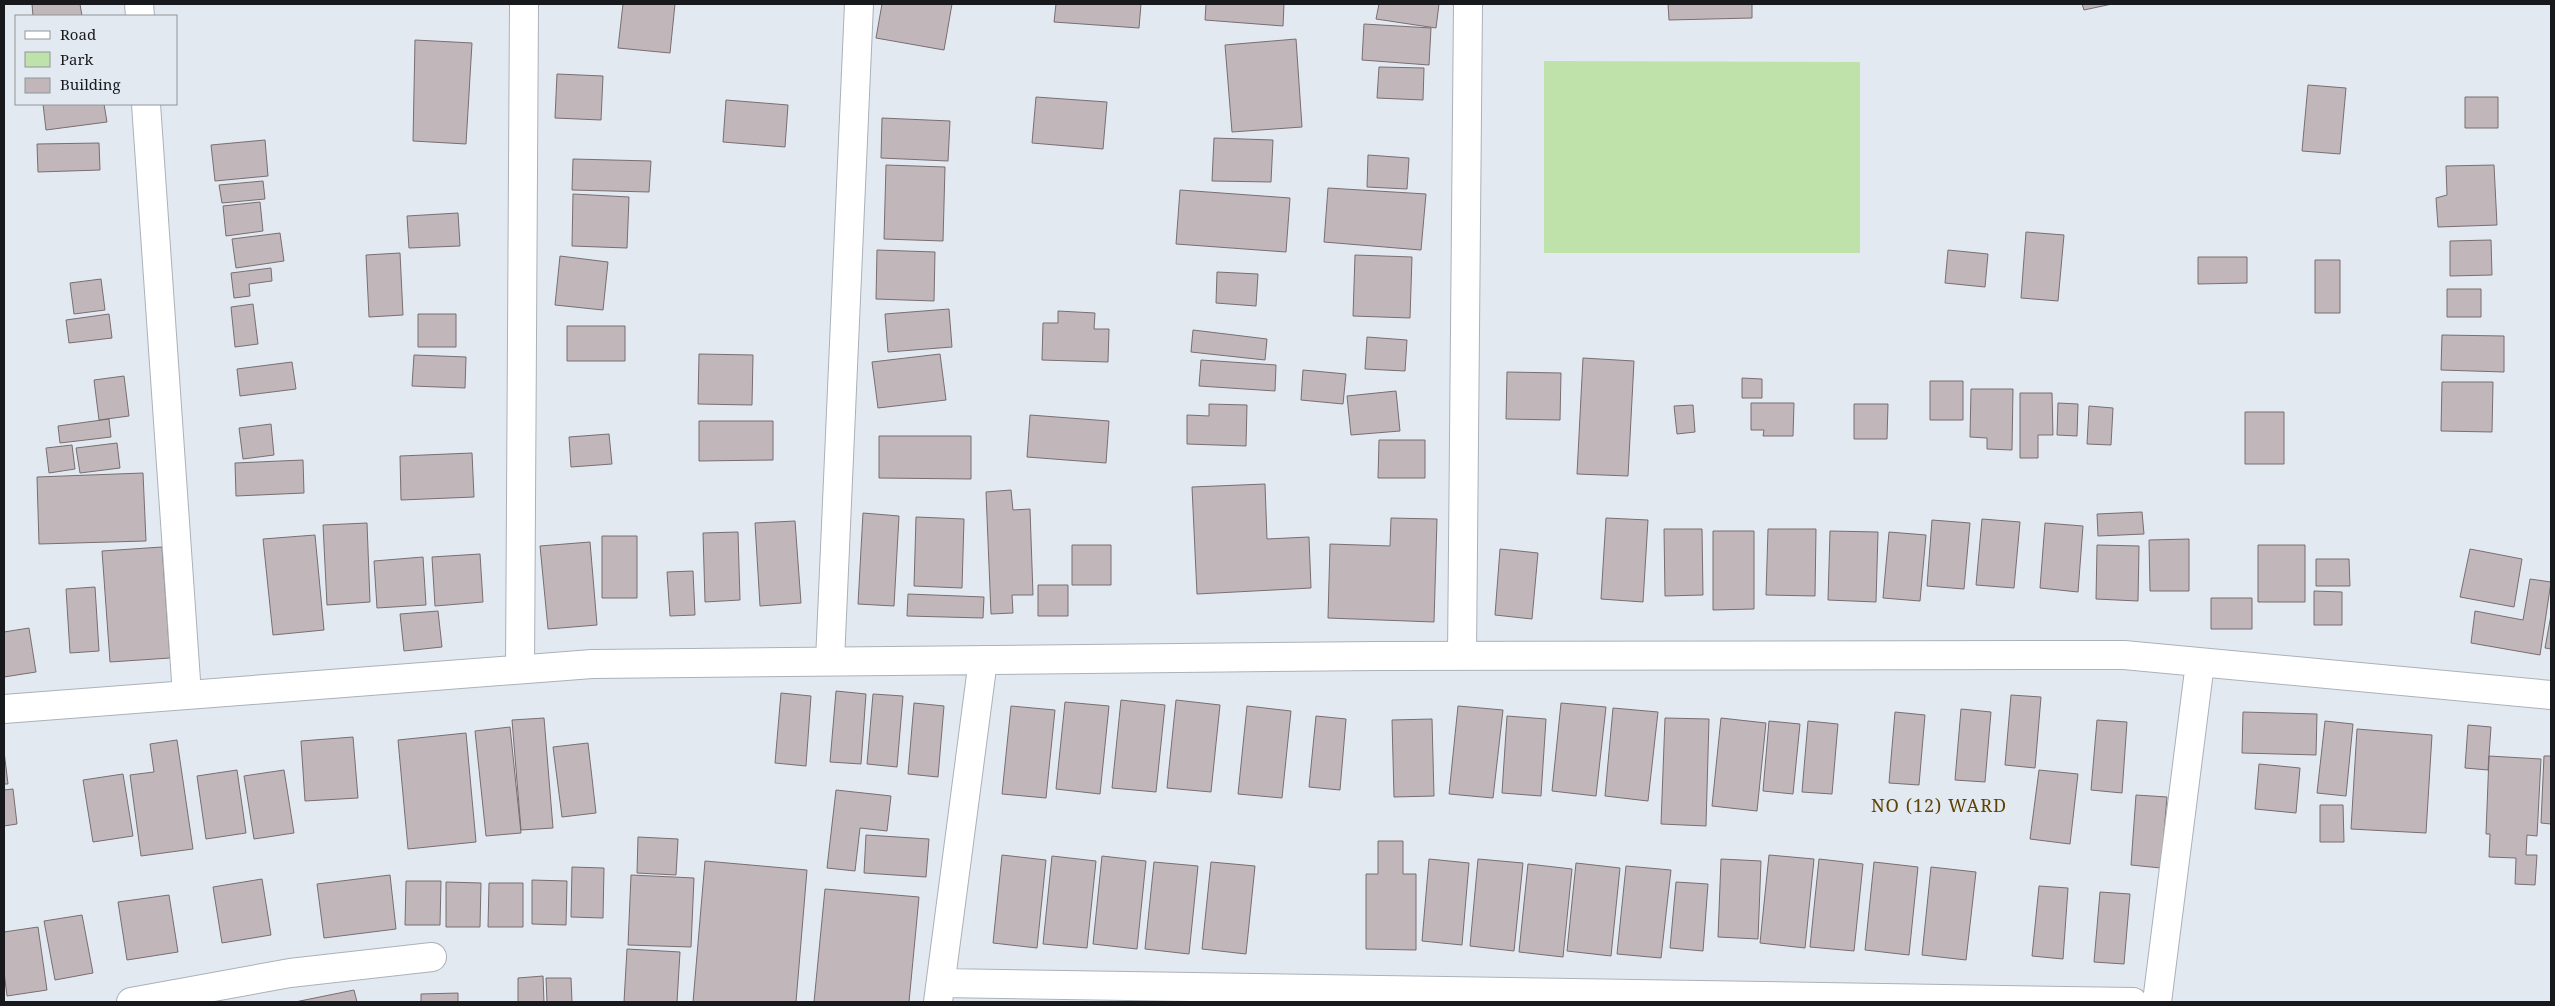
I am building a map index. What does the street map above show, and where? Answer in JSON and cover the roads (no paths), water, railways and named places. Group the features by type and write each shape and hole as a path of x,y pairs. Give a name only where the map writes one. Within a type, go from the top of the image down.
{"street":[{"path":"520,669 524,4"},
{"path":"830,661 859,4"},
{"path":"1462,656 1468,4"},
{"path":"146,105 187,695"},
{"path":"4,709 592,664 1462,656 2124,655 2551,695"},
{"path":"983,660 939,993 2133,1002"},
{"path":"2158,1002 2200,663"},
{"path":"131,1002 290,973 432,957"}],"district":[{"name":"NO (12) WARD","path":"1939,806"}]}
